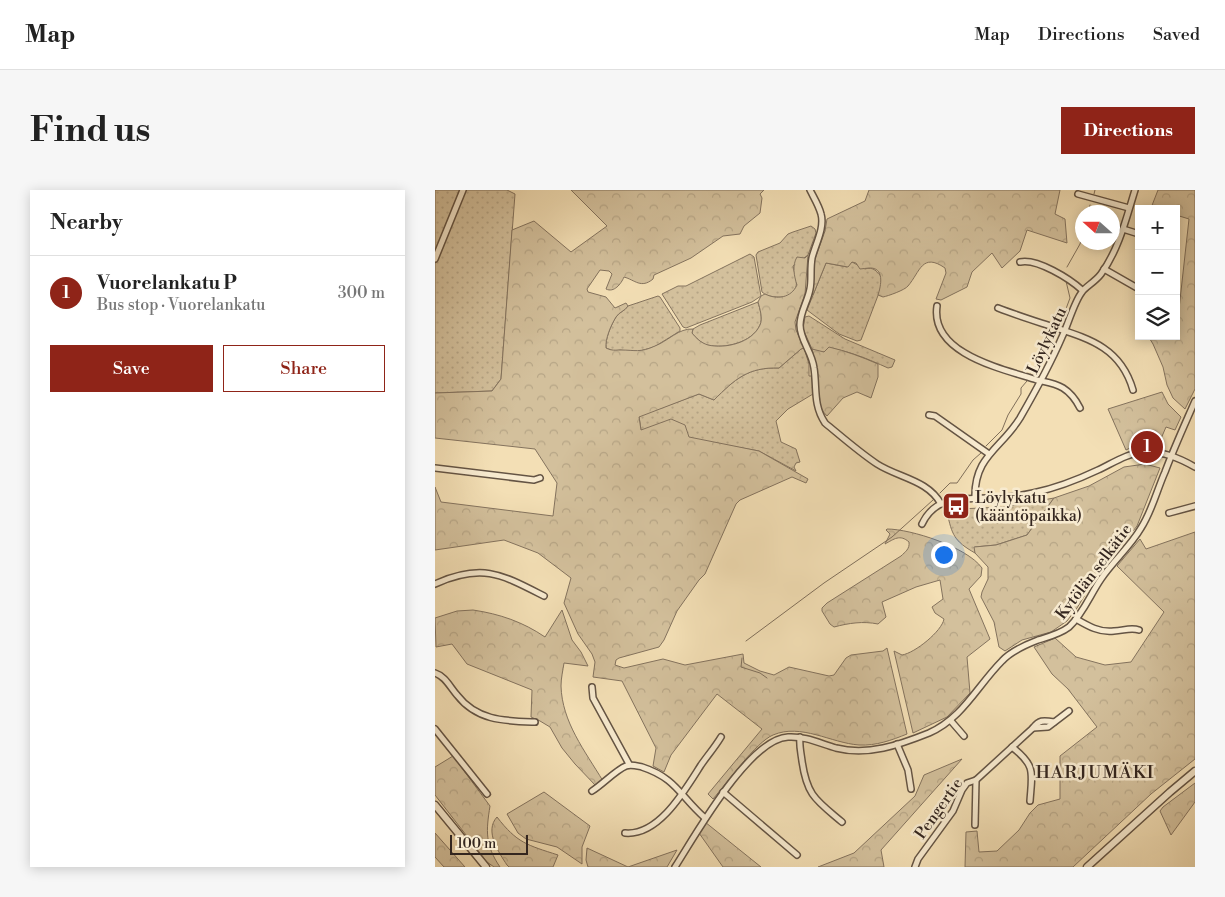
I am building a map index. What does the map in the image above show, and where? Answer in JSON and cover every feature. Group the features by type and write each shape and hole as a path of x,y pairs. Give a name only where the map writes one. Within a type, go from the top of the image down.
{"street":[{"path":"435,259 463,190"},
{"path":"810,190 819,208 822,223 812,258 810,288 800,319 800,333 813,359 816,401 820,415 831,427 875,462 884,468 927,487 941,504"},
{"name":"Löylykatu","path":"975,498 978,472 989,454 1014,426 1041,381 1082,290 1093,284 1104,269 1123,229 1135,190"},
{"path":"1078,194 1129,208"},
{"path":"1123,229 1135,233"},
{"path":"1020,262 1027,261 1062,275 1082,290"},
{"path":"1104,269 1135,287"},
{"path":"937,306 937,317 943,334 949,342 963,352 973,358 1063,388 1073,396 1080,408"},
{"path":"998,308 1090,339 1102,346 1125,370 1133,390"},
{"name":"Kytölän selkätie","path":"675,867 723,792 761,749 772,741 786,737 800,737 852,750 870,750 897,744 928,733 951,721 1002,660 1026,644 1062,632 1076,619 1101,579 1141,528 1195,401"},
{"path":"929,415 935,416 989,454"},
{"path":"922,524 929,512 941,504 961,498 1000,498 1046,490 1071,482 1137,453 1153,452 1171,456 1195,467"},
{"path":"435,468 534,480 540,478"},
{"path":"1169,513 1195,506"},
{"path":"435,584 460,575 478,572 512,580 544,596"},
{"path":"1076,619 1101,631 1115,632 1133,628 1139,630"},
{"path":"435,673 442,676 458,697 479,714 502,721 535,722"},
{"path":"592,687 593,698 629,764 658,774 671,781 705,818"},
{"name":"Pengertie","path":"915,867 918,859 953,811 967,783 976,780 1033,728 1045,729 1069,711"},
{"path":"951,721 964,736"},
{"path":"435,729 487,794"},
{"path":"625,833 633,834 648,828 656,822 683,794 721,737"},
{"path":"800,737 807,788 814,797 842,822"},
{"path":"897,744 908,770 911,789"},
{"path":"1012,747 1030,765 1032,775 1030,801"},
{"path":"592,791 629,764"},
{"path":"1087,867 1195,771"},
{"path":"975,825 976,780"},
{"path":"723,792 797,855"},
{"path":"435,805 486,867"}],"green space":[{"path":"435,190 507,190 515,194 501,379 492,391 435,393"},
{"path":"571,190 764,190 760,194 762,198 760,213 744,226 740,234 723,236 691,258 654,275 653,279 649,282 641,284 624,277 617,287 609,290 606,289 612,274 609,271 600,270 587,289 588,292 606,297 615,308 626,303 628,306 617,315 610,328 606,348 610,350 645,350 688,329 693,329 692,333 695,337 708,345 730,345 745,340 756,331 761,323 758,302 761,296 765,294 783,297 791,293 797,285 794,271 795,260 797,257 805,258 808,255 805,294 795,322 796,330 804,348 779,368 768,368 750,372 736,380 714,400 699,394 639,417 641,430 671,419 685,425 689,437 759,451 808,479 806,483 792,477 740,500 736,504 705,574 677,611 659,647 619,658 616,660 615,665 624,668 663,659 685,665 743,654 744,663 774,675 789,667 829,676 834,675 846,658 851,655 883,651 887,648 907,734 872,745 848,744 805,732 794,731 773,735 750,754 713,799 708,794 762,729 717,694 671,755 664,772 653,766 656,748 622,681 593,677 595,662 592,654 578,634 564,603 571,578 538,553 504,540 435,550 435,487 441,502 553,516 557,483 535,449 435,438 435,393 492,391 501,379 512,230 534,221 571,252 607,226"},
{"path":"869,190 1060,190 1055,214 1065,219 1067,243 1027,230 1020,251 1002,268 992,253 972,272 967,287 941,300 936,299 946,273 945,268 931,262 922,266 906,288 883,297 878,295 881,278 878,271 869,268 860,269 856,263 852,262 848,267 826,263 813,295 811,293 814,262 825,231 827,219 865,201"},
{"path":"1158,190 1195,190 1195,389 1185,409 1173,398 1167,385 1163,367 1150,340 1180,340 1180,300 1189,219 1180,216 1180,205 1152,205"},
{"path":"811,226 815,229 816,233 808,255 793,266 796,280 794,290 787,297 774,297 762,292 756,255 758,252 780,243 788,234"},
{"path":"750,254 754,257 761,296 752,302 686,328 683,327 662,294 678,286 686,286"},
{"path":"852,262 865,269 873,269 882,278 882,285 861,340 857,341 839,334 807,310 826,263 847,267"},
{"path":"658,296 680,328 680,331 654,347 636,352 614,351 606,348 606,340 617,315 628,306"},
{"path":"758,302 761,323 751,336 744,340 729,345 714,346 703,343 692,333 693,329 700,325"},
{"path":"809,316 845,339 895,360 892,367 888,368 836,349 829,348 824,352 818,352 812,349 803,329 805,317"},
{"path":"829,347 854,354 878,364 878,377 871,398 857,392 843,398 827,416 820,408 812,349 824,352"},
{"path":"804,348 809,364 809,376 812,376 813,394 788,409 776,421 781,442 796,449 800,462 796,463 794,467 796,471 759,451 641,430 639,416 699,394 714,400 736,380 750,372 768,368 779,368"},
{"path":"1162,392 1168,404 1181,417 1175,430 1166,427 1160,441 1140,443 1126,450 1108,409"},
{"path":"1145,464 1160,468 1137,526 1094,580 1067,621 1051,632 1022,640 1005,651 999,647 994,622 981,597 988,579 988,567 975,553 974,547 996,545 1027,535 1054,498 1089,486 1124,467"},
{"path":"1054,498 1027,535 996,545 975,547 975,553 962,545 955,537 947,512 958,509 1004,507"},
{"path":"887,529 910,532 952,546 975,560 982,568 981,576 969,589 990,639 967,657 970,693 947,717 913,733 894,651 902,655 914,650 927,641 942,624 944,619 935,613 932,607 943,599 940,580 916,587 882,602 886,617 878,624 856,623 834,627 822,611 822,608 827,603 901,556 907,550 909,542 903,538 891,540 885,544 890,534"},
{"path":"1195,532 1195,759 1151,794 1073,867 965,867 966,832 977,831 979,852 997,851 1019,830 1030,813 1038,805 1060,799 1060,756 1097,727 1068,689 1052,674 1034,647 1055,638 1076,657 1105,665 1131,662 1164,612 1117,566 1140,539 1146,549"},
{"path":"473,610 511,619 545,637 562,610 572,640 588,666 564,663 561,683 565,712 582,747 603,781 596,786 562,748 550,727 531,717 532,690 467,664 452,644 436,647 435,618 457,611"},
{"path":"453,756 490,806 488,823 489,845 500,867 494,867 487,862 435,795 435,767"},
{"path":"962,759 881,850 884,867 818,867 854,853 915,796 924,775"},
{"path":"1195,783 1195,802 1171,835 1160,811"},
{"path":"544,792 590,826 582,847 582,864 557,847 526,839 518,833 507,814"},
{"path":"497,817 504,826 523,842 558,855 553,867 509,867 497,848 492,835 493,823"},
{"path":"705,822 761,867 723,867 699,833"},
{"path":"435,833 465,867 444,867 435,857"},
{"path":"587,848 628,867 588,867 586,860"},
{"path":"677,850 667,867 628,867"}],"waterway":[{"path":"1094,194 1095,190"},
{"path":"1067,267 1077,250"},
{"path":"1060,325 1070,298 1066,281"},
{"path":"1031,373 1056,333"},
{"path":"986,446 1002,430 1008,415 1021,394 1021,388 1027,381"},
{"path":"940,493 950,483 957,483 973,460 981,453"},
{"path":"746,641 824,583 892,537 933,500"},
{"path":"742,658 741,667 760,673 767,678"}],"place":[{"name":"Vuorelankatu P","path":"1147,447"},
{"name":"Löylykatu (kääntöpaikka)","path":"956,506"}],"district":[{"name":"HARJUMÄKI","path":"1095,772"}]}
